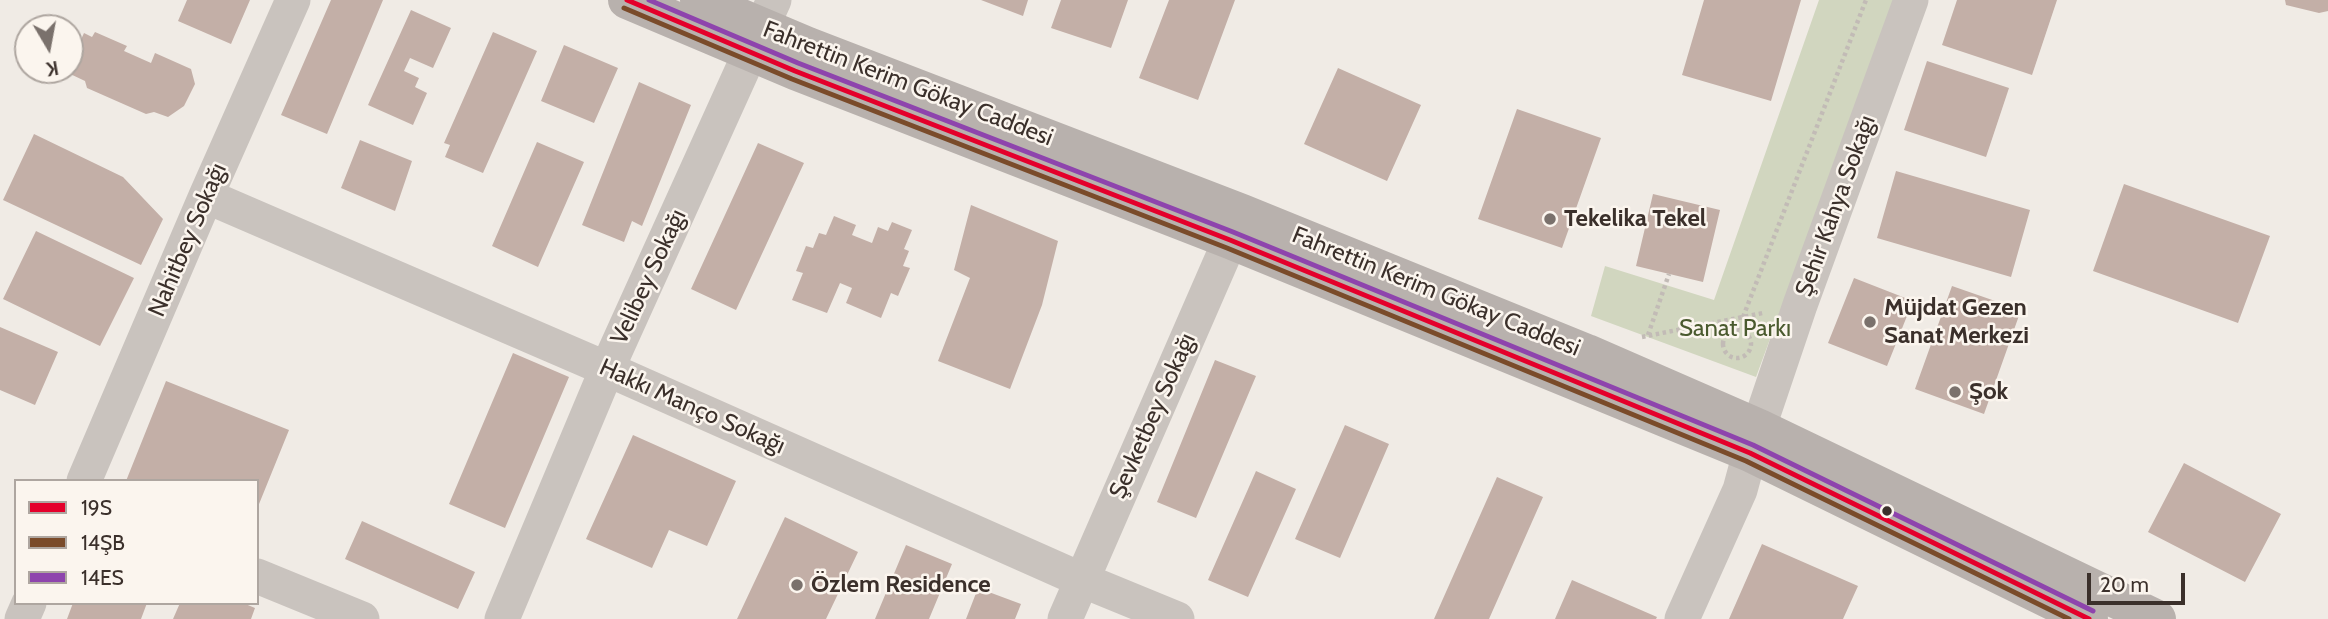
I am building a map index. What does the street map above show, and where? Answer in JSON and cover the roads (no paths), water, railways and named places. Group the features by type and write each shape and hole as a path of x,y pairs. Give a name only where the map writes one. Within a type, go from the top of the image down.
{"main road":[{"name":"Fahrettin Kerim Gökay Caddesi","path":"627,0 763,27"},
{"name":"Fahrettin Kerim Gökay Caddesi","path":"699,0 1236,227 1754,440"},
{"name":"Fahrettin Kerim Gökay Caddesi","path":"1236,227 1587,354 1754,440 2105,613 2157,619"}],"street":[{"name":"Nahitbey Sokağı","path":"85,479 293,0"},
{"name":"Şehir Kahya Sokağı","path":"1682,619 1740,490 1754,440 1800,305 1911,0"},
{"name":"Velibey Sokağı","path":"502,619 607,369 763,27"},
{"name":"Hakkı Manço Sokağı","path":"206,196 607,369 1082,580 1177,619"},
{"name":"Şevketbey Sokağı","path":"1065,619 1236,227"},
{"path":"259,577 362,619"}],"place":[{"name":"Tekelika Tekel","path":"1550,219"},
{"name":"Müjdat Gezen Sanat Merkezi","path":"1870,322"},
{"name":"Şok","path":"1955,392"},
{"name":"Özlem Residence","path":"797,585"}],"park label":[{"name":"Sanat Parkı","path":"1735,329"}]}
